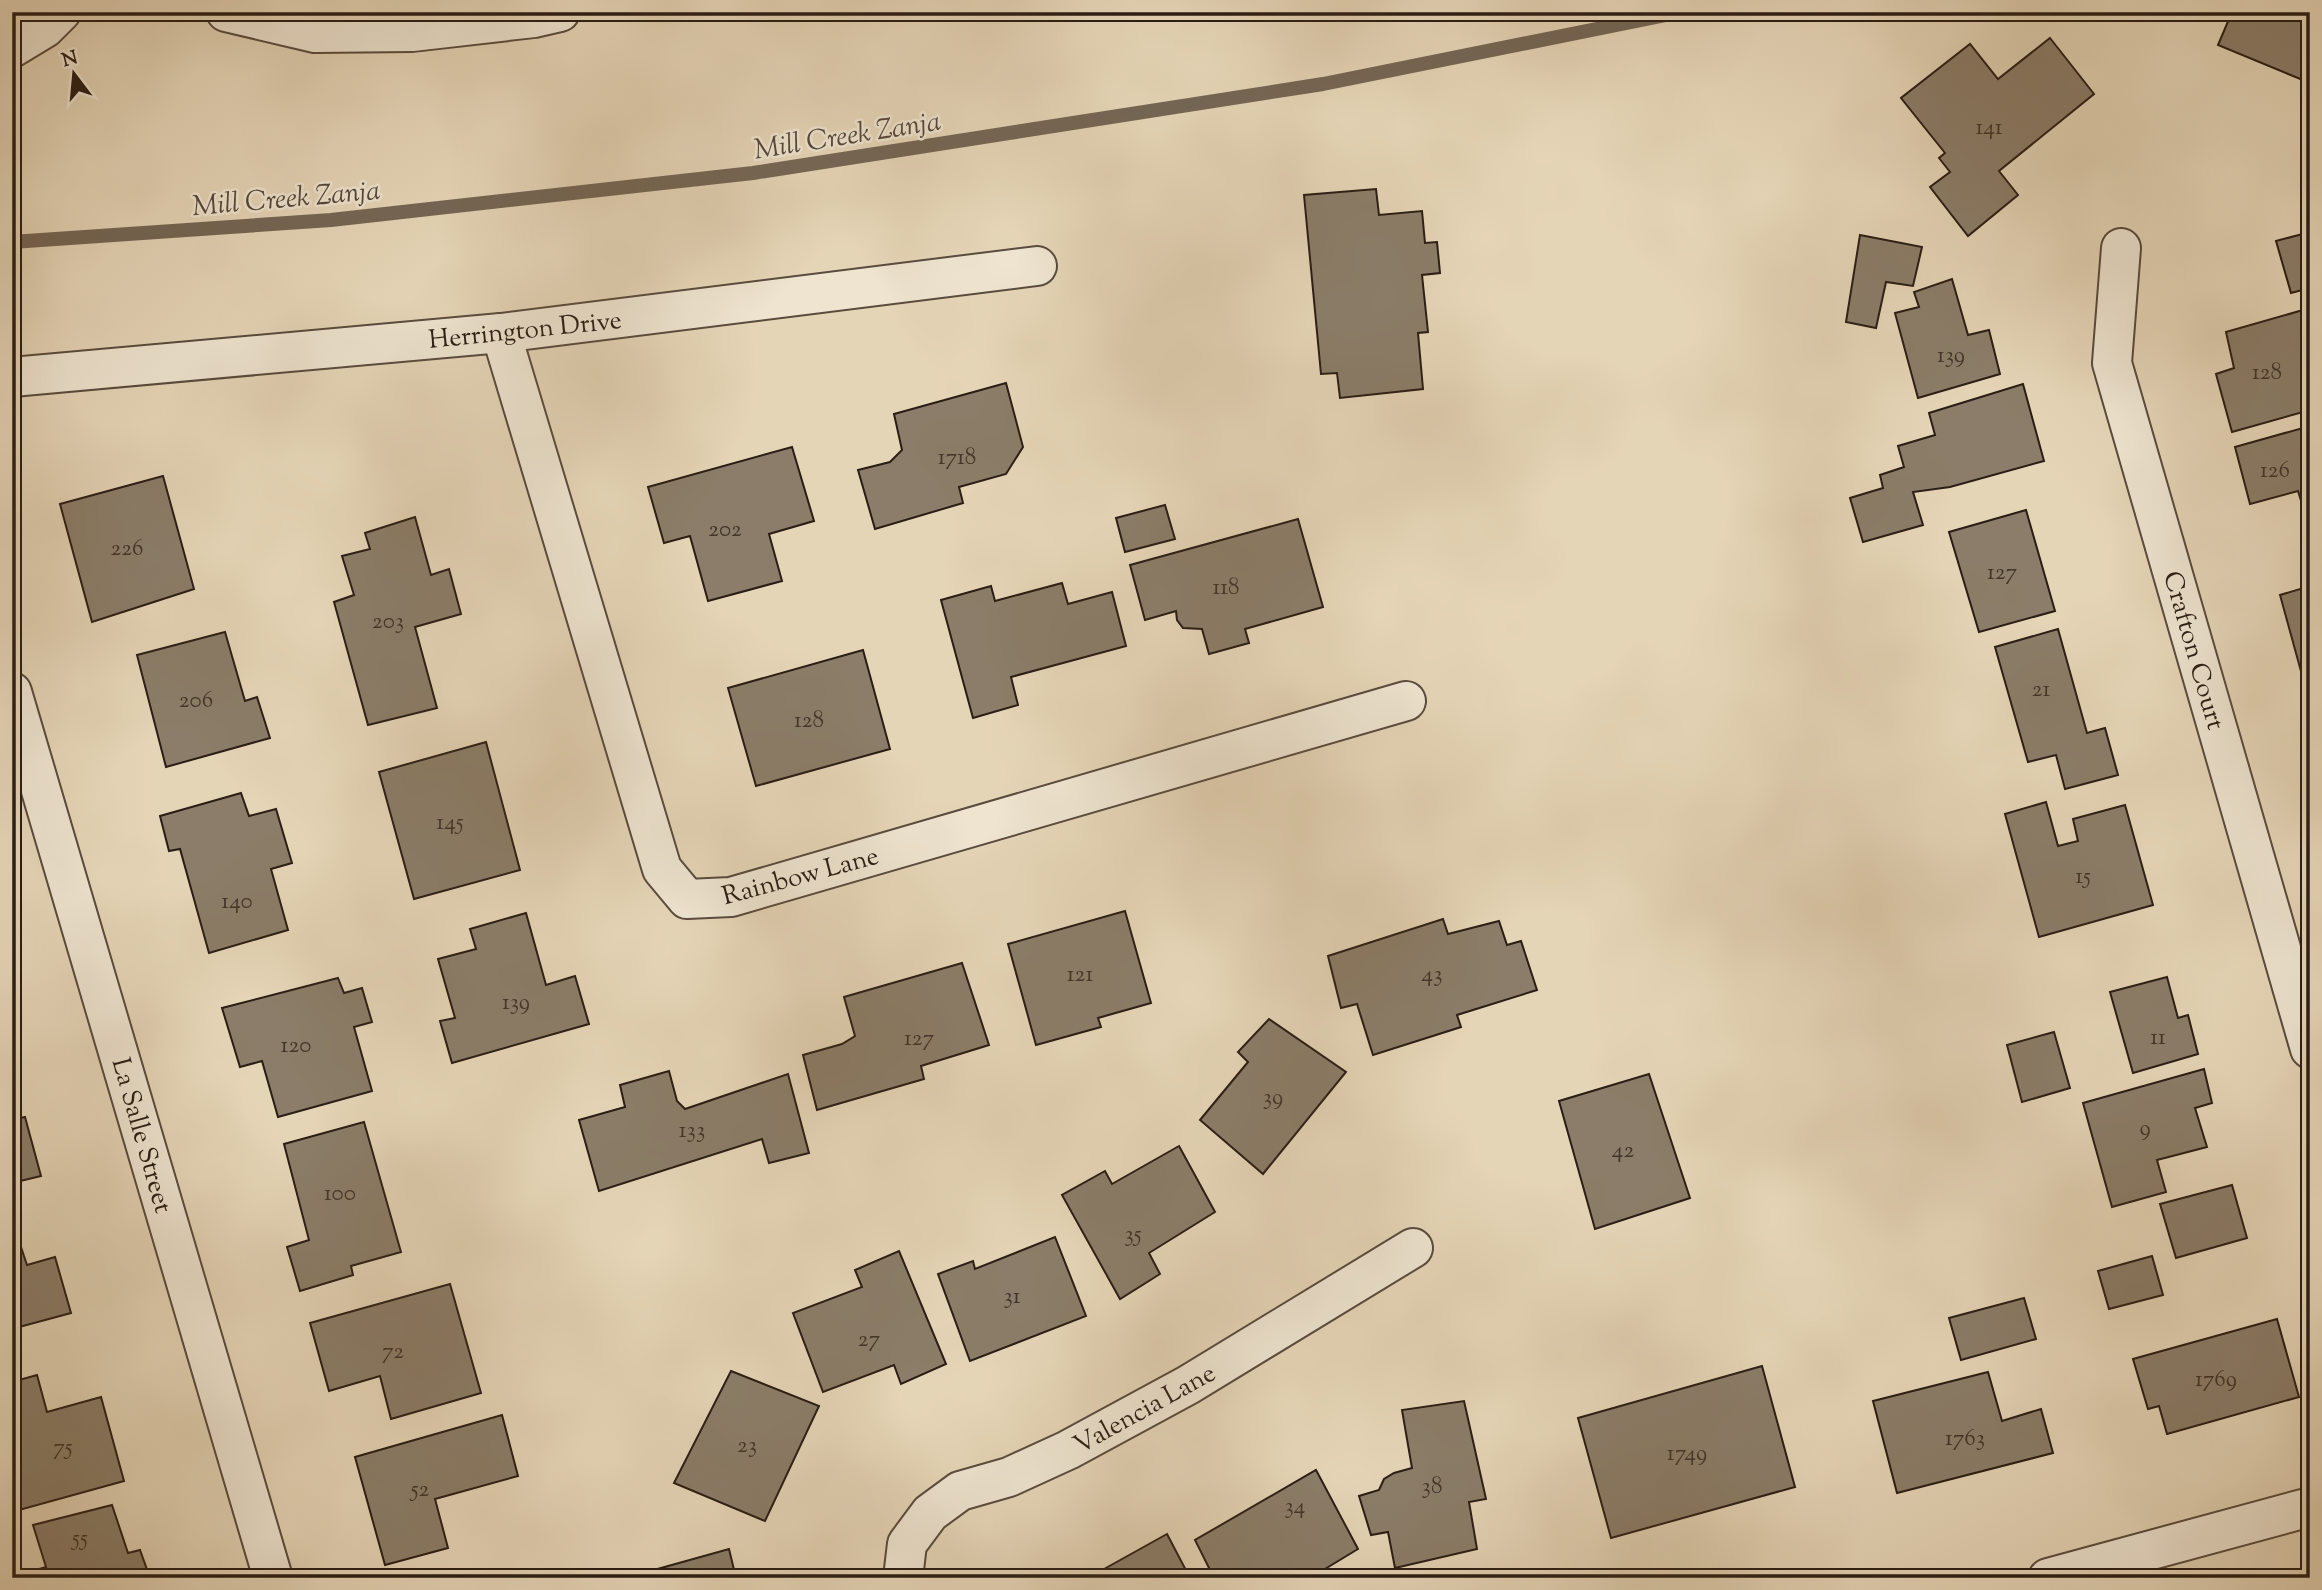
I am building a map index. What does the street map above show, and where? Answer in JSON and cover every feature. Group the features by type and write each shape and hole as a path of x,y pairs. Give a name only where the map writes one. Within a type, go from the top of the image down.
{"street":[{"path":"12,48 45,28 61,12"},
{"path":"226,12 315,33 412,32 534,18 560,12"},
{"name":"Crafton Court","path":"2121,248 2112,363 2310,1049"},
{"name":"Herrington Drive","path":"12,377 501,333 1037,267"},
{"name":"Rainbow Lane","path":"501,333 662,869 687,899 732,897 1406,701"},
{"name":"La Salle Street","path":"12,692 273,1578"},
{"name":"Valencia Lane","path":"903,1578 907,1544 930,1513 960,1491 1009,1477 1068,1450 1188,1385 1413,1248"},
{"path":"2048,1578 2310,1507"}],"building":[{"path":"2232,12 2310,12 2310,83 2218,45"},
{"path":"2050,38 2094,94 1999,171 2018,195 1968,236 1930,187 1950,172 1939,158 1945,153 1901,98 1970,44 1998,79"},
{"path":"2310,184 2310,220 2301,186"},
{"path":"1376,189 1379,215 1422,211 1425,243 1437,242 1440,273 1422,275 1428,332 1418,333 1423,389 1340,398 1337,373 1321,374 1304,195"},
{"path":"2310,232 2310,288 2291,293 2276,241"},
{"path":"1860,235 1922,247 1913,286 1886,282 1876,328 1846,322"},
{"path":"1952,279 1968,335 1989,330 2000,374 1918,398 1895,313 1919,307 1914,292"},
{"path":"2303,310 2310,331 2310,410 2232,432 2216,374 2234,368 2226,332"},
{"path":"1006,383 1023,447 1006,474 959,487 963,503 875,529 858,470 890,462 902,450 894,414"},
{"path":"2023,384 2044,461 1950,487 1913,492 1923,525 1863,542 1850,498 1883,488 1880,475 1904,467 1898,446 1935,435 1929,413"},
{"path":"2310,426 2310,530 2298,491 2250,504 2235,447"},
{"path":"792,447 814,521 769,534 782,581 708,601 690,536 664,543 648,487"},
{"path":"163,476 194,589 92,622 60,504"},
{"path":"1165,505 1175,539 1125,552 1116,518"},
{"path":"2026,510 2055,611 1979,632 1949,532"},
{"path":"415,517 431,575 449,569 461,614 415,627 437,708 368,725 334,602 354,595 342,556 370,549 365,533"},
{"path":"1298,519 1323,607 1245,629 1249,643 1209,654 1202,629 1183,628 1177,620 1176,611 1145,620 1130,565"},
{"path":"1062,583 1068,604 1112,592 1126,646 1011,677 1018,705 973,718 941,600 991,586 995,601"},
{"path":"2310,586 2310,704 2280,595"},
{"path":"2058,629 2087,733 2105,728 2118,775 2065,789 2056,755 2028,762 1995,647"},
{"path":"225,632 245,701 257,697 270,738 166,767 137,655"},
{"path":"863,650 890,749 756,786 728,688"},
{"path":"486,742 520,870 414,899 379,772"},
{"path":"241,793 249,816 276,809 292,863 271,869 288,930 209,953 180,849 169,851 160,816"},
{"path":"2046,802 2058,846 2078,841 2073,819 2125,805 2153,905 2039,937 2005,814"},
{"path":"1125,911 1151,1003 1098,1018 1101,1027 1036,1045 1008,944"},
{"path":"526,913 546,985 575,976 589,1024 452,1063 440,1021 455,1018 438,959 476,949 470,929"},
{"path":"1443,919 1448,934 1499,921 1507,945 1521,941 1537,990 1457,1015 1461,1027 1373,1055 1357,1004 1341,1008 1328,956"},
{"path":"962,963 989,1045 921,1066 924,1079 817,1110 803,1055 842,1044 855,1036 844,997"},
{"path":"2167,977 2178,1018 2188,1015 2198,1054 2133,1073 2110,992"},
{"path":"338,978 344,993 362,988 372,1022 354,1027 372,1091 278,1117 262,1061 240,1067 222,1008"},
{"path":"1269,1019 1346,1072 1263,1174 1200,1120 1248,1062 1238,1052"},
{"path":"2054,1032 2070,1088 2022,1102 2007,1045"},
{"path":"2204,1069 2212,1103 2195,1108 2207,1147 2157,1160 2166,1192 2112,1207 2083,1103"},
{"path":"669,1071 677,1101 685,1109 788,1074 809,1153 769,1163 762,1139 599,1191 579,1120 625,1107 620,1085"},
{"path":"1649,1074 1690,1198 1595,1229 1559,1101"},
{"path":"25,1117 41,1176 12,1183 12,1120"},
{"path":"364,1122 401,1252 351,1266 353,1275 300,1291 287,1247 309,1240 284,1144"},
{"path":"1179,1146 1215,1212 1149,1253 1160,1274 1120,1299 1062,1195 1105,1171 1112,1184"},
{"path":"2232,1185 2247,1238 2176,1258 2160,1204"},
{"path":"12,1220 27,1265 55,1257 71,1313 12,1329"},
{"path":"1055,1237 1086,1316 970,1361 938,1274 973,1261 975,1269"},
{"path":"899,1251 946,1364 901,1384 894,1365 823,1392 793,1313 862,1287 855,1270"},
{"path":"2152,1256 2163,1295 2109,1309 2098,1271"},
{"path":"450,1284 481,1393 391,1419 380,1376 329,1391 310,1323"},
{"path":"2024,1298 2036,1339 1961,1360 1949,1318"},
{"path":"2277,1319 2299,1397 2167,1434 2159,1406 2148,1409 2133,1359"},
{"path":"1762,1366 1795,1487 1611,1538 1578,1418"},
{"path":"731,1371 819,1406 765,1521 674,1483"},
{"path":"1988,1372 2002,1421 2041,1409 2053,1453 1897,1493 1873,1401"},
{"path":"37,1375 47,1412 101,1397 124,1481 12,1512 12,1382"},
{"path":"1464,1401 1486,1499 1469,1502 1477,1549 1395,1568 1388,1532 1371,1535 1359,1496 1379,1490 1384,1479 1412,1468 1402,1410"},
{"path":"502,1415 518,1476 435,1499 448,1548 385,1565 355,1457"},
{"path":"1316,1470 1358,1549 1310,1578 1214,1578 1195,1540"},
{"path":"112,1505 128,1553 140,1550 150,1578 38,1578 36,1570 46,1567 33,1525"},
{"path":"1167,1534 1190,1578 1088,1578"},
{"path":"729,1549 736,1578 637,1578 636,1575"}],"waterway":[{"name":"Mill Creek Zanja","path":"12,242 331,220 753,173 1323,84 1681,12"}]}
